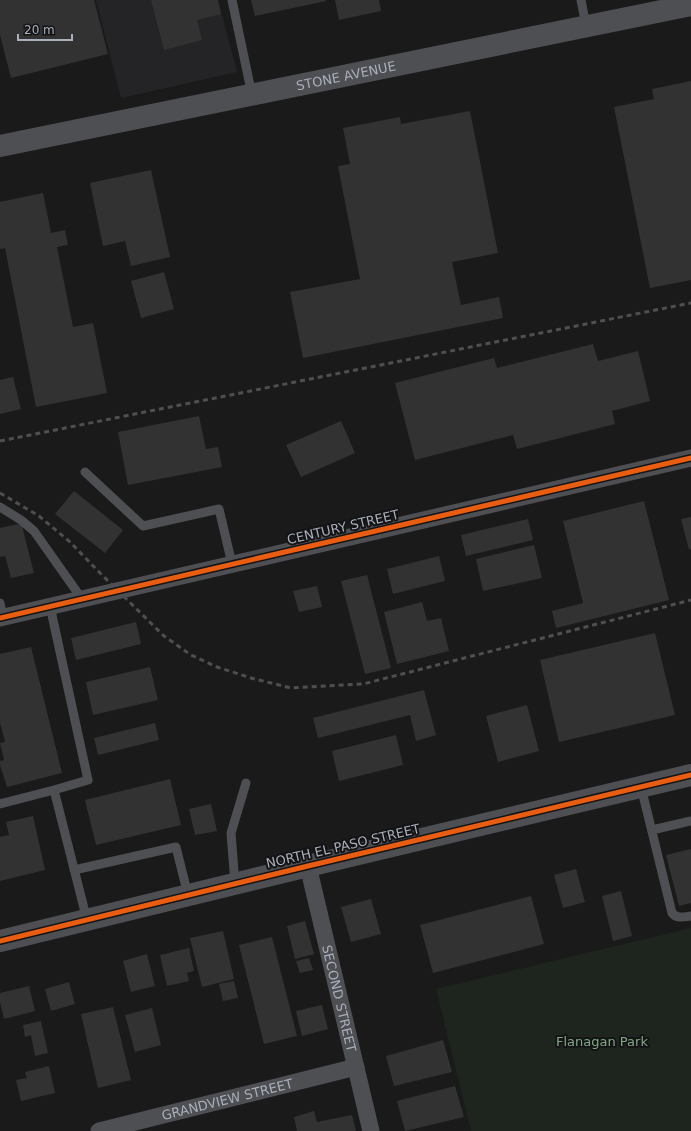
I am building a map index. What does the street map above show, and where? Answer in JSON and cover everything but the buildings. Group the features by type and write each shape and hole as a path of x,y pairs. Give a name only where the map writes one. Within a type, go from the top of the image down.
{"street":[{"name":"STONE AVENUE","path":"0,145 691,5"},
{"name":"CENTURY STREET","path":"1,613 50,606 82,599 691,458"},
{"name":"NORTH EL PASO STREET","path":"0,941 691,775"},
{"name":"SECOND STREET","path":"308,866 371,1131"},
{"name":"GRANDVIEW STREET","path":"99,1131 356,1067"}],"lane":[{"path":"232,0 252,94"},
{"path":"581,0 586,26"},
{"path":"85,472 143,526 220,509 232,564"},
{"path":"0,507 21,520 34,531 82,599"},
{"path":"0,804 88,780 50,606"},
{"path":"235,884 231,832 246,783"},
{"path":"641,787 672,912 675,916 679,917 691,916"},
{"path":"54,790 87,920"},
{"path":"652,830 691,821"},
{"path":"74,870 176,846 188,895"}],"shaded area":[{"path":"96,0 218,0 237,72 121,98"}],"green space":[{"name":"Flanagan Park","path":"691,928 691,1131 471,1131 436,989"}],"railway":[{"path":"0,441 691,303"},
{"path":"0,493 39,516 70,542 164,636 191,655 217,667 251,678 291,688 363,684 691,600"}],"cycle path":[{"path":"0,618 691,458"},
{"path":"0,941 691,775"}]}
